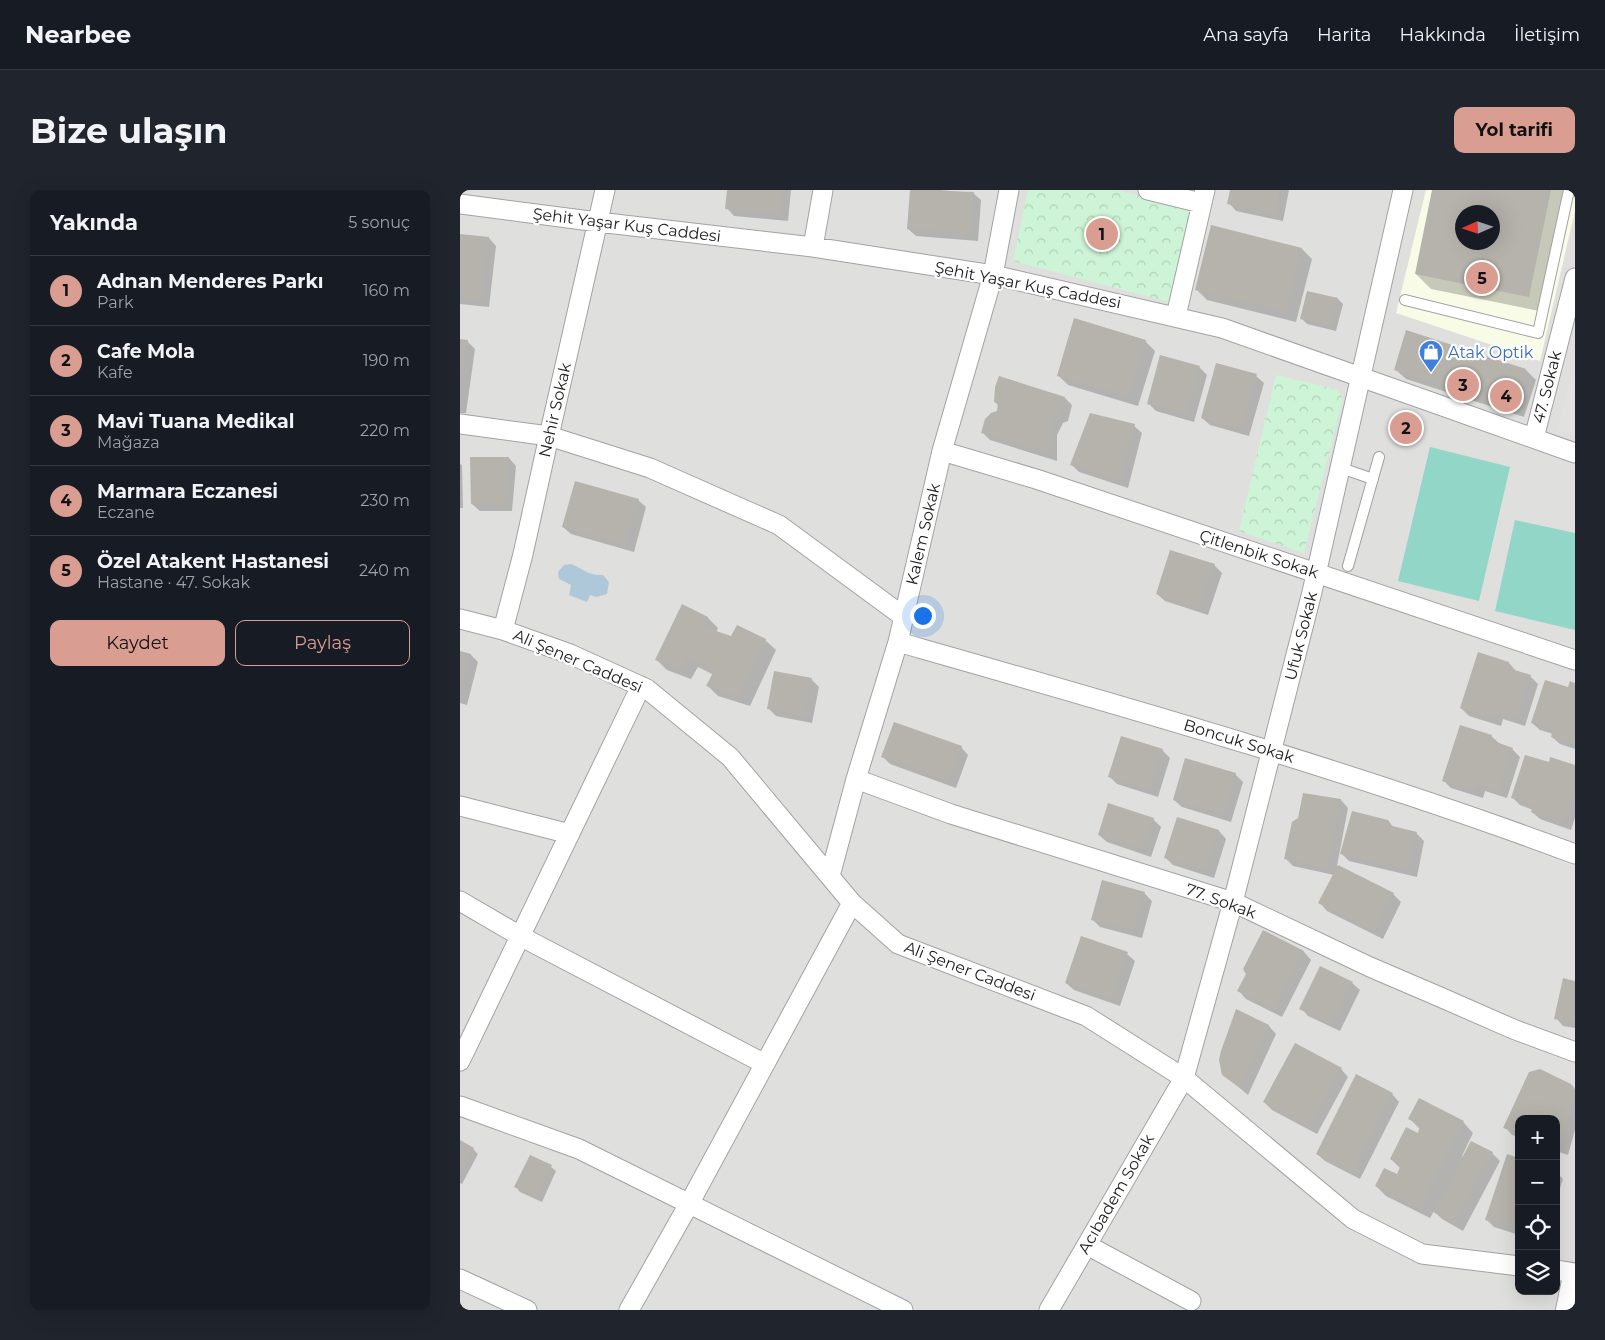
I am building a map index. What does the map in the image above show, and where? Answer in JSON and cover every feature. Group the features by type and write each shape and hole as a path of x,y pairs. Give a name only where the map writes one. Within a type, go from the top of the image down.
{"street":[{"name":"Nehir Sokak","path":"503,630 524,554 549,436 606,190"},
{"path":"813,247 823,190"},
{"name":"Kalem Sokak","path":"830,876 856,779 898,642 942,451 993,275 1009,190"},
{"path":"1148,190 1203,197 1176,316"},
{"name":"Ufuk Sokak","path":"1184,1078 1233,902 1317,573 1403,190"},
{"name":"Şehit Yaşar Kuş Caddesi","path":"460,204 813,247 993,275 1222,328 1575,453"},
{"name":"47. Sokak","path":"1534,438 1575,278"},
{"path":"460,424 549,436 650,468 779,525 904,617"},
{"name":"Çitlenbik Sokak","path":"942,451 1036,480 1575,660"},
{"name":"Ali Şener Caddesi","path":"460,619 503,630 570,654 647,689 730,757 852,903 898,944 1086,1016 1184,1078 1352,1219 1422,1254 1515,1266"},
{"name":"Boncuk Sokak","path":"898,642 1272,750 1508,829 1575,854"},
{"path":"460,1061 640,686"},
{"name":"77. Sokak","path":"856,779 951,814 1233,902 1370,967 1513,1029 1575,1052"},
{"path":"460,806 570,834"},
{"path":"460,901 520,936 765,1064"},
{"path":"629,1310 689,1204 852,903"},
{"name":"Acıbadem Sokak","path":"1048,1310 1184,1078"},
{"path":"460,1106 579,1149 903,1310"},
{"path":"1087,1245 1191,1301"},
{"path":"1560,1271 1575,1274 1568,1310"},
{"path":"460,1279 527,1310"}],"lane":[{"path":"1405,300 1538,334 1569,190"},
{"path":"1348,566 1379,458"},
{"path":"1341,468 1373,478"}],"shaded area":[{"path":"460,190 1575,190 1575,1310 460,1310"},
{"path":"1426,190 1575,190 1575,211 1540,361 1396,313"},
{"path":"1573,374 1575,374 1575,436 1557,430"},
{"path":"1430,447 1510,467 1479,601 1398,581"},
{"path":"1515,520 1575,533 1575,630 1495,611"},
{"path":"571,564 590,573 603,575 609,582 607,594 596,597 590,595 587,602 569,595 571,585 559,579 558,572 564,565"}],"green space":[{"path":"1028,190 1116,190 1192,208 1169,302 1013,261"},
{"path":"1276,375 1336,389 1343,398 1304,553 1239,531"}],"building":[{"path":"727,190 783,190 780,214 725,209"},
{"path":"910,190 974,192 970,234 907,229"},
{"path":"1230,190 1280,190 1275,214 1227,204"},
{"path":"1432,190 1551,190 1529,297 1415,274"},
{"path":"1211,225 1302,248 1286,312 1195,290"},
{"path":"460,234 489,237 482,301 460,298"},
{"path":"1307,291 1338,298 1332,327 1300,319"},
{"path":"1074,318 1146,340 1128,397 1057,376"},
{"path":"1406,330 1526,369 1514,408 1394,370"},
{"path":"460,339 468,340 461,390 460,389"},
{"path":"1160,355 1200,366 1187,415 1147,404"},
{"path":"1216,363 1257,374 1241,430 1201,418"},
{"path":"999,376 1065,397 1061,413 1055,416 1050,427 1050,454 981,433 985,419 991,413 997,411 998,403 994,402 995,387"},
{"path":"1090,413 1135,424 1121,481 1070,465"},
{"path":"470,457 509,457 505,504 471,504"},
{"path":"575,481 639,499 626,545 562,527"},
{"path":"1170,550 1215,564 1200,609 1156,594"},
{"path":"682,604 708,617 704,627 731,636 737,625 766,639 740,697 706,686 714,671 688,657 681,670 655,660"},
{"path":"460,651 471,654 461,693 460,693"},
{"path":"1478,652 1509,662 1508,668 1531,675 1517,719 1495,712 1493,719 1460,708"},
{"path":"774,671 812,678 805,716 767,709"},
{"path":"1545,680 1568,687 1570,681 1575,683 1575,745 1551,737 1553,730 1531,723"},
{"path":"894,722 962,746 949,782 881,757"},
{"path":"1460,725 1492,735 1490,740 1513,748 1499,792 1478,785 1475,791 1442,781"},
{"path":"1121,736 1163,749 1150,790 1108,777"},
{"path":"1525,755 1549,762 1550,757 1575,765 1575,788 1564,823 1531,812 1533,805 1511,798"},
{"path":"1185,758 1236,773 1223,815 1173,800"},
{"path":"1303,793 1341,799 1328,869 1284,859 1292,822 1298,818"},
{"path":"1108,803 1154,818 1144,850 1098,835"},
{"path":"1352,811 1388,820 1392,826 1417,832 1409,870 1340,854"},
{"path":"1177,817 1219,830 1206,871 1164,858"},
{"path":"1338,865 1394,893 1375,932 1318,903"},
{"path":"1102,880 1145,892 1134,931 1091,920"},
{"path":"1263,930 1304,951 1275,1010 1237,991 1246,974 1243,969"},
{"path":"1081,936 1128,952 1112,999 1065,983"},
{"path":"1320,966 1353,982 1332,1025 1299,1009"},
{"path":"1563,978 1575,981 1575,1023 1554,1019"},
{"path":"1236,1009 1269,1025 1240,1088 1222,1075 1219,1060"},
{"path":"1295,1043 1342,1068 1309,1128 1263,1102"},
{"path":"1540,1069 1571,1084 1575,1089 1575,1097 1560,1148 1560,1115 1515,1115 1515,1132 1503,1128 1529,1072"},
{"path":"1356,1074 1393,1093 1352,1173 1316,1154"},
{"path":"1419,1098 1464,1121 1420,1209 1375,1186 1384,1168 1397,1174 1401,1165 1390,1159 1406,1127 1418,1133 1420,1125 1408,1119"},
{"path":"460,1140 474,1148 460,1174"},
{"path":"1471,1141 1493,1152 1455,1224 1433,1212"},
{"path":"1507,1154 1515,1157 1515,1230 1485,1220"},
{"path":"530,1155 552,1165 537,1198 514,1187"}],"place":[{"name":"Adnan Menderes Parkı","path":"1102,234"},
{"name":"Özel Atakent Hastanesi","path":"1482,278"},
{"name":"Atak Optik","path":"1431,373"},
{"name":"Mavi Tuana Medikal","path":"1463,385"},
{"name":"Marmara Eczanesi","path":"1506,396"},
{"name":"Cafe Mola","path":"1406,428"}]}
